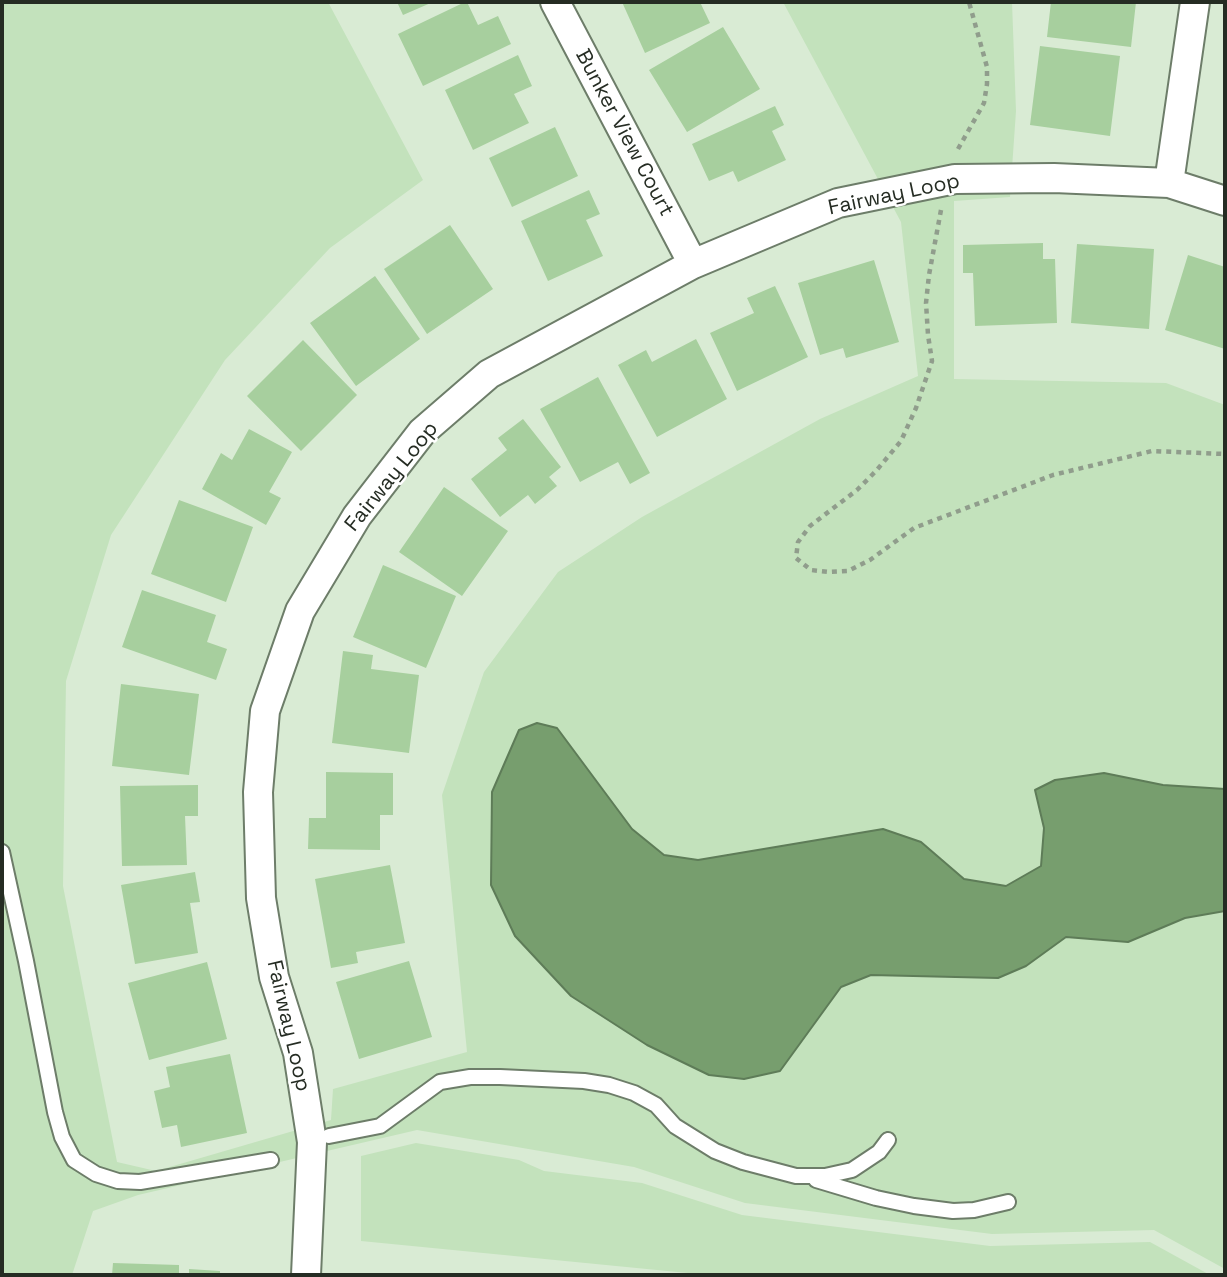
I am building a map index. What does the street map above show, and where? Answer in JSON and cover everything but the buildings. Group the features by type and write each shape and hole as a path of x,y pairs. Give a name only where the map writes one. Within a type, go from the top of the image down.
{"street":[{"name":"Bunker View Court","path":"555,2 693,264"},
{"path":"1169,183 1195,2"},
{"name":"Fairway Loop","path":"306,1275 312,1142 298,1053 274,977 261,898 258,792 265,711 300,611 357,516 422,432 489,374 693,264 838,203 955,179 1054,178 1169,183 1225,201"}],"lane":[{"path":"2,852 55,1112 62,1137 74,1160 96,1174 118,1181 140,1182 271,1160"},
{"path":"328,1136 380,1126 440,1082 470,1077 584,1081 634,1093 656,1105 675,1126 715,1151 743,1162 914,1206 953,1211 974,1210 1008,1202"},
{"path":"804,1177 852,1170 879,1152 888,1140"}],"path":[{"path":"958,149 984,103 987,84 988,67 969,2"},
{"path":"941,210 926,303 932,361 916,408 901,441 876,471 857,490 810,526 799,542 796,558 811,570 848,571 870,560 914,528 1052,475 1152,451 1225,454"}],"shaded area":[{"path":"2,2 328,2 423,180 330,248 225,360 111,535 66,681 63,886 117,1162 156,1171 331,1120 333,1089 467,1052 442,795 484,672 558,572 642,517 820,419 918,376 901,222 783,2 1012,2 1016,111 1010,197 954,201 954,379 1166,383 1225,405 1225,1269 1154,1230 992,1234 745,1203 634,1167 417,1130 138,1195 93,1211 72,1275 2,1275"},
{"path":"537,723 557,728 632,829 664,855 698,860 883,829 921,842 964,879 1006,886 1041,866 1044,828 1035,790 1055,780 1104,773 1163,785 1225,789 1225,911 1185,918 1128,942 1066,937 1026,966 998,978 871,975 841,987 780,1071 744,1079 709,1075 647,1045 571,996 515,936 491,885 492,792 519,730"},
{"path":"416,1143 519,1160 544,1171 642,1183 742,1215 990,1246 1150,1242 1210,1275 708,1275 361,1241 361,1156"}]}
